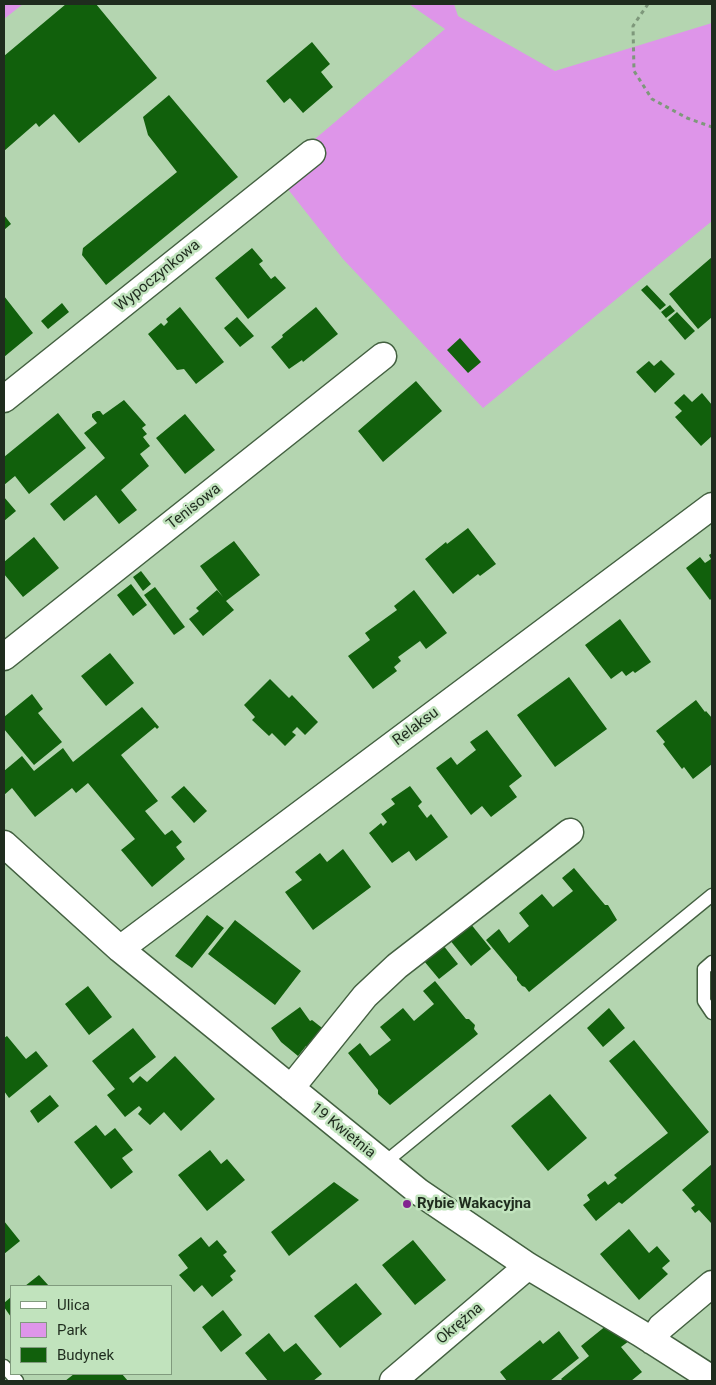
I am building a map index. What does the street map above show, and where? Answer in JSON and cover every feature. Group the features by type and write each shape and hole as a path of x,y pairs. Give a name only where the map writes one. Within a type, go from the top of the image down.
{"street":[{"name":"Wypoczynkowa","path":"4,399 312,153"},
{"name":"Tenisowa","path":"4,658 383,356"},
{"name":"Relaksu","path":"120,949 712,506"},
{"path":"291,1088 365,996 397,966 570,832"},
{"name":"19 Kwietnia","path":"4,844 120,949 418,1192 528,1266 652,1341 712,1380"},
{"name":"Okrężna","path":"393,1381 528,1266"},
{"path":"652,1341 661,1327 712,1284"}],"lane":[{"path":"383,1164 712,895"},
{"path":"712,962 704,969 704,1001 712,1013"}],"path":[{"path":"648,4 632,26 634,71 652,99 687,118 712,127"}],"green space":[{"path":"4,4 23,4 4,19"},
{"path":"409,4 454,4 458,16 555,71 712,23 712,221 483,408 343,259 287,188 309,144 445,29"}],"building":[{"path":"66,4 96,4 157,78 79,143 54,114 39,127 36,123 4,151 4,56"},
{"path":"312,42 330,64 321,72 333,87 303,113 290,98 284,103 266,81"},
{"path":"169,95 238,177 106,285 82,255 83,248 177,172 148,135 143,117"},
{"path":"4,215 11,224 4,230"},
{"path":"252,248 263,261 259,264 271,279 275,276 286,288 248,319 215,278"},
{"path":"712,257 712,317 698,329 669,294"},
{"path":"647,285 666,305 660,310 641,290"},
{"path":"4,296 33,333 4,357"},
{"path":"62,303 69,312 48,329 41,321"},
{"path":"670,305 675,311 666,318 661,312"},
{"path":"180,307 224,362 196,384 184,369 177,370 148,334 161,323 164,326 168,322 166,319"},
{"path":"316,307 338,334 303,362 302,360 289,369 271,347 283,337 282,335"},
{"path":"677,312 695,331 685,340 668,320"},
{"path":"237,317 254,336 240,347 224,328"},
{"path":"460,338 481,362 468,373 447,350"},
{"path":"661,360 675,374 655,393 636,372 649,361 654,366"},
{"path":"416,381 442,411 383,462 358,431"},
{"path":"702,393 712,405 712,436 701,446 675,417 682,411 674,403 684,394 692,402"},
{"path":"124,400 146,425 142,428 147,434 143,437 150,446 140,454 149,466 121,490 137,510 119,524 96,495 64,521 50,504 105,458 84,433 97,423 92,414 100,411 103,415"},
{"path":"58,413 86,448 29,494 15,476 4,485 4,457"},
{"path":"185,414 215,450 185,474 156,438"},
{"path":"4,497 16,511 4,521"},
{"path":"468,528 496,564 480,576 478,574 453,594 425,559 446,542 447,544"},
{"path":"34,537 59,568 23,597 4,574 4,562"},
{"path":"234,541 260,575 226,601 234,610 203,636 189,619 199,611 196,608 217,590 223,597 200,566"},
{"path":"712,553 712,598 710,600 686,568 700,557 705,563 711,559 709,555"},
{"path":"141,571 151,584 143,591 133,577"},
{"path":"131,584 147,605 133,616 117,595"},
{"path":"155,587 185,627 174,635 144,595"},
{"path":"414,590 447,633 426,649 420,641 398,657 401,661 394,667 397,671 373,689 348,656 370,640 365,633 397,610 394,606"},
{"path":"620,619 651,662 635,673 633,671 626,676 622,671 611,679 585,645"},
{"path":"110,653 134,683 106,706 81,676"},
{"path":"569,677 607,729 555,767 517,715"},
{"path":"270,679 289,698 292,695 318,722 305,735 297,727 292,732 296,735 285,746 272,733 269,736 252,720 255,717 244,705"},
{"path":"32,694 43,709 38,713 62,742 34,765 4,729 4,717"},
{"path":"696,700 712,718 712,764 693,779 684,767 682,769 663,744 665,742 656,731"},
{"path":"142,707 159,727 157,729 155,727 121,755 158,801 145,811 165,835 172,830 182,842 176,847 185,859 152,887 121,850 135,839 88,783 76,793 72,788 35,817 12,788 4,795 4,771 22,756 34,771 63,748 73,762"},
{"path":"487,730 522,776 509,786 517,797 491,817 482,806 471,815 436,768 451,757 457,765 476,750 470,742"},
{"path":"184,786 207,811 194,823 171,797"},
{"path":"410,786 422,802 418,806 427,818 431,814 448,837 416,861 409,851 392,863 369,833 381,823 383,826 387,822 381,814 395,804 391,799"},
{"path":"343,849 371,887 313,930 285,892 302,880 295,872 320,853 327,862"},
{"path":"574,868 605,905 608,905 617,920 529,992 517,980 517,977 486,940 499,929 509,943 529,926 519,913 542,894 553,907 573,891 562,878"},
{"path":"207,915 224,928 192,968 175,956"},
{"path":"235,920 301,971 275,1005 208,954"},
{"path":"470,923 491,949 471,966 449,939"},
{"path":"443,945 458,964 439,979 424,961"},
{"path":"435,981 466,1019 469,1019 475,1025 474,1029 478,1034 390,1105 378,1094 378,1090 348,1053 360,1043 370,1056 391,1040 380,1027 403,1008 414,1021 434,1004 423,991"},
{"path":"88,986 112,1017 89,1035 65,1004"},
{"path":"300,1007 310,1021 312,1020 326,1031 310,1050 306,1046 298,1056 281,1042 271,1028"},
{"path":"609,1008 625,1028 603,1047 587,1028"},
{"path":"133,1028 156,1057 129,1078 133,1083 140,1076 147,1082 175,1056 215,1099 181,1131 164,1112 150,1125 138,1114 142,1109 139,1106 125,1117 107,1095 115,1089 92,1061"},
{"path":"7,1036 26,1059 36,1051 48,1066 9,1098 4,1091 4,1038"},
{"path":"634,1040 709,1132 622,1204 619,1202 596,1221 583,1205 590,1200 587,1195 605,1181 608,1185 617,1178 614,1175 668,1133 609,1061"},
{"path":"550,1094 587,1138 548,1171 511,1126"},
{"path":"50,1095 59,1106 38,1123 30,1111"},
{"path":"96,1125 105,1136 115,1128 133,1150 122,1158 133,1172 111,1189 74,1142"},
{"path":"210,1150 221,1164 227,1159 245,1180 207,1211 178,1175"},
{"path":"712,1164 711,1223 699,1210 695,1213 691,1208 695,1205 682,1190"},
{"path":"334,1182 359,1200 289,1256 271,1232"},
{"path":"4,1221 20,1241 4,1254"},
{"path":"629,1229 649,1253 657,1246 670,1261 662,1268 668,1274 639,1300 600,1254"},
{"path":"201,1237 209,1247 217,1240 227,1252 223,1255 236,1271 230,1276 233,1280 212,1297 202,1285 194,1292 179,1275 188,1268 178,1255"},
{"path":"413,1240 446,1280 415,1305 382,1265"},
{"path":"39,1275 48,1285 26,1285"},
{"path":"356,1283 382,1314 340,1348 314,1316"},
{"path":"10,1298 10,1316 4,1307 4,1303"},
{"path":"223,1310 242,1335 221,1352 202,1327"},
{"path":"607,1325 629,1341 621,1347 642,1372 631,1381 563,1381 561,1379 589,1356 581,1346"},
{"path":"559,1331 579,1358 550,1381 507,1381 500,1372 540,1340 543,1344"},
{"path":"269,1333 284,1352 296,1343 322,1374 313,1381 268,1381 245,1353"},
{"path":"73,1375 123,1375 128,1381 65,1381"}],"place":[{"name":"Rybie Wakacyjna","path":"407,1204"}]}
